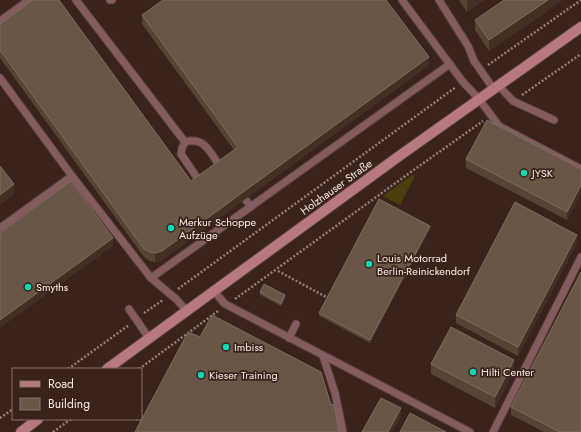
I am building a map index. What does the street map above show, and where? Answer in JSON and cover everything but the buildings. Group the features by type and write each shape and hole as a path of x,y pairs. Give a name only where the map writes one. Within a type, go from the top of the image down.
{"main road":[{"name":"Holzhauser Straße","path":"108,368 479,99 581,28"},
{"path":"21,432 37,420"}],"lane":[{"path":"0,21 29,0"},
{"path":"76,0 185,142"},
{"path":"402,0 463,82 479,99 499,126 581,169"},
{"path":"439,0 468,46 474,61 496,87 513,101 554,120"},
{"path":"151,278 450,64"},
{"path":"0,78 72,176 151,278 171,294 187,311"},
{"path":"200,182 181,154 185,142 192,140 199,141 204,144 220,168"},
{"path":"0,228 72,176"},
{"path":"245,199 251,207"},
{"path":"224,214 230,221"},
{"path":"493,432 581,257"},
{"path":"214,291 227,305 470,432"},
{"path":"129,309 150,338"},
{"path":"289,338 296,324"},
{"path":"323,356 335,393 343,432"}],"path":[{"path":"481,70 581,0"},
{"path":"513,101 581,54"},
{"path":"69,368 463,82"},
{"path":"140,368 415,169 491,116"},
{"path":"278,271 328,298"},
{"path":"0,418 12,410"},
{"path":"53,432 70,420"}],"shaded area":[{"path":"412,175 415,176 400,205 383,196"}],"place":[{"name":"JYSK","path":"524,173"},
{"name":"Merkur Schoppe Aufzüge","path":"171,228"},
{"name":"Louis Motorrad Berlin-Reinickendorf","path":"369,264"},
{"name":"Smyths","path":"28,287"},
{"name":"Imbiss","path":"226,347"},
{"name":"Hilti Center","path":"473,372"},
{"name":"Kieser Training","path":"201,375"}]}
